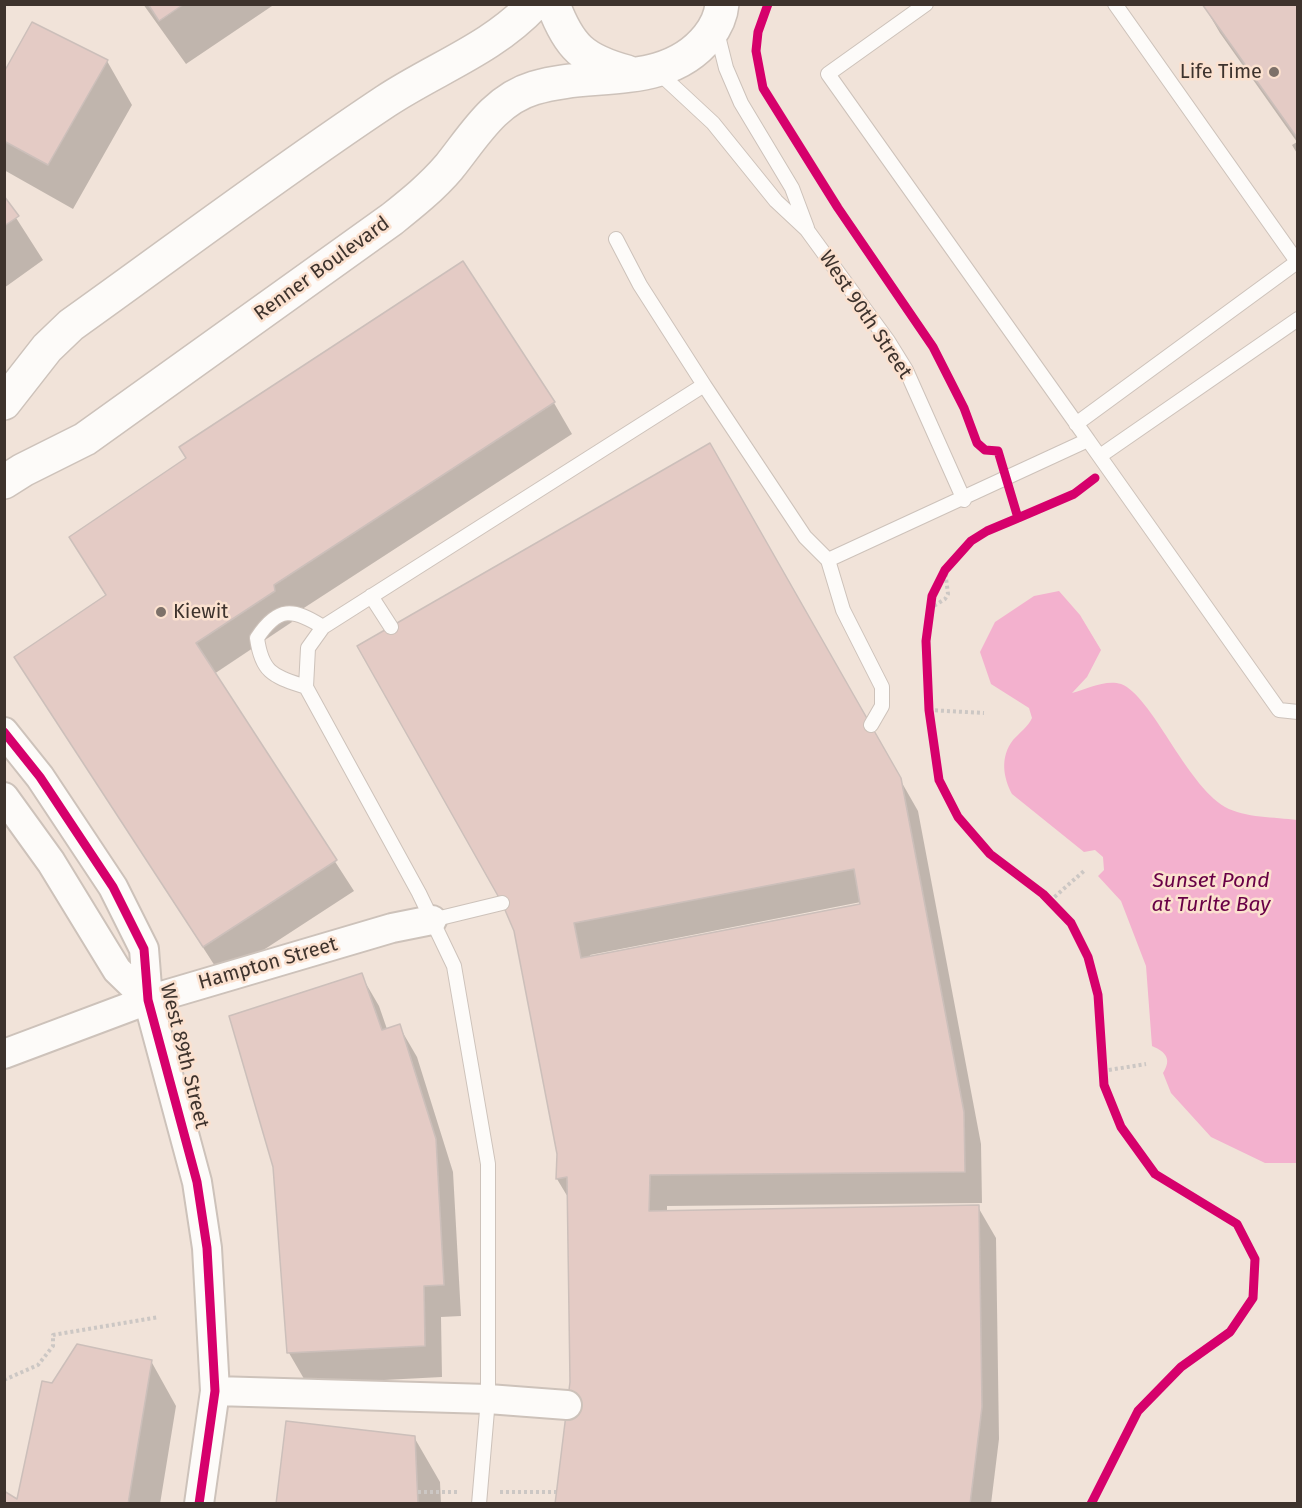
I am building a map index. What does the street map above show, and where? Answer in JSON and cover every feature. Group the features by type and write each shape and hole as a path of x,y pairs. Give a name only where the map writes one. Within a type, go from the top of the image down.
{"main road":[{"path":"4,403 47,348 71,325 387,101 476,52 520,20 534,4"},
{"path":"554,4 562,28 575,46 598,64 646,72"},
{"name":"Renner Boulevard","path":"4,482 22,470 85,439 392,219 425,192 449,167 477,128 514,98 532,88 568,79 646,72 678,64 698,50 721,11"}],"street":[{"name":"West 89th Street","path":"4,732 40,777 113,887 144,948 148,1000 197,1182 207,1248 215,1391 199,1503"},
{"name":"West 89th Street","path":"4,797 57,871 117,970 148,1000"},
{"name":"Hampton Street","path":"4,1054 148,1000 392,928 432,920"},
{"path":"215,1391 488,1399 567,1405"}],"lane":[{"path":"926,4 828,74 1279,710 1298,712"},
{"path":"1076,424 1297,263 1115,4"},
{"name":"West 90th Street","path":"721,11 726,68 737,95 792,188 807,230"},
{"name":"West 90th Street","path":"646,72 713,123 776,201 807,230 888,341 906,370 964,500"},
{"path":"616,239 640,285 704,385 805,537 828,560 843,610 882,687 882,706 871,725"},
{"path":"1100,456 1298,319"},
{"path":"479,1503 488,1399 488,1164 454,966 432,920 306,687 308,648 323,627 704,385"},
{"path":"828,560 964,500 1088,440"},
{"path":"371,597 391,627"},
{"path":"306,687 274,676 260,659 258,638 268,621 285,612 305,616 323,627"},
{"path":"432,920 502,903"}],"path":[{"path":"928,613 934,592 945,570 954,559"},
{"path":"928,613 948,594 945,570"},
{"path":"929,698 931,722"},
{"path":"929,710 984,713"},
{"path":"1050,901 1085,870"},
{"path":"1104,1085 1102,1066 1146,1064"},
{"path":"4,1380 38,1365 53,1346 53,1335 159,1317"}],"water":[{"name":"Sunset Pond at Turlte Bay","path":"1059,591 1080,615 1101,650 1087,677 1072,693 1103,684 1121,684 1133,692 1145,705 1196,779 1225,807 1251,815 1297,820 1297,1163 1265,1163 1211,1137 1171,1093 1163,1073 1167,1064 1166,1056 1152,1046 1146,966 1121,901 1098,876 1104,870 1103,857 1095,850 1084,852 1012,794 1009,787 1004,767 1006,753 1013,740 1032,718 1029,708 991,684 980,652 995,622 1034,596"}],"building":[{"path":"148,4 184,4 159,21"},
{"name":"Life Time","path":"1202,4 1298,4 1298,139"},
{"path":"32,22 108,60 48,165 4,141 4,72"},
{"path":"4,196 19,216 4,226"},
{"name":"Kiewit","path":"463,261 555,402 274,585 275,591 196,643 337,860 203,947 14,657 106,595 69,537 186,458 179,447"},
{"path":"710,443 901,778 964,1112 965,1172 650,1175 649,1211 979,1205 982,1407 970,1504 555,1504 570,1382 567,1177 556,1179 557,1154 514,931 502,903 357,646","holes":["854,869 860,904 581,958 574,923"]},
{"path":"362,973 382,1030 400,1024 436,1139 444,1285 424,1286 425,1346 287,1353 273,1167 229,1016"},
{"path":"77,1344 152,1360 128,1504 4,1504 4,1491 17,1499 42,1381 52,1383"},
{"path":"286,1421 415,1436 418,1504 276,1504"}],"cycle path":[{"path":"768,4 758,32 756,51 763,88 838,208 933,347 964,408 977,443 985,450 998,451 1018,518 987,531 971,541 945,570 932,596 926,641 929,710 939,780 958,817 990,854 1043,894 1071,923 1088,957 1098,995 1104,1085 1121,1127 1155,1174 1237,1224 1255,1259 1253,1298 1230,1332 1181,1367 1138,1411 1091,1504"},
{"path":"1018,518 1074,494 1095,478"},
{"path":"4,732 40,777 113,887 144,949 148,1000 197,1182 207,1248 215,1391 199,1504"}],"place":[{"name":"Life Time","path":"1274,72"},
{"name":"Kiewit","path":"161,612"}]}
